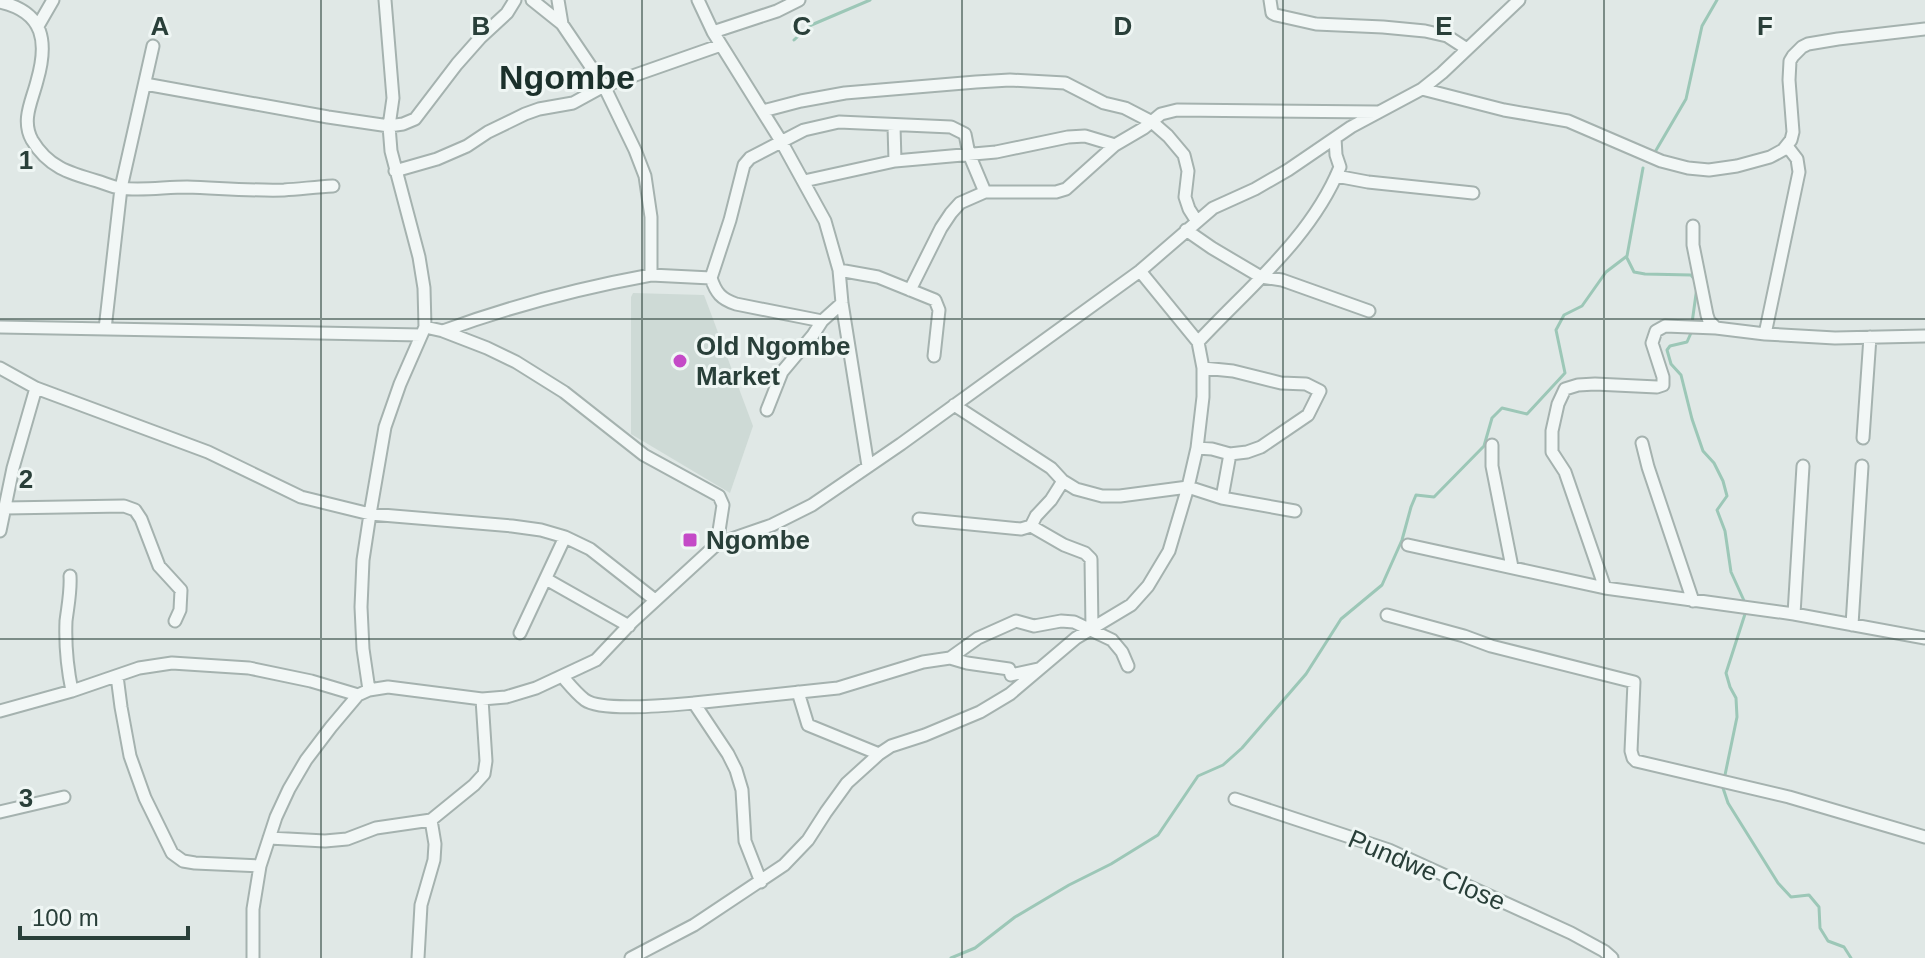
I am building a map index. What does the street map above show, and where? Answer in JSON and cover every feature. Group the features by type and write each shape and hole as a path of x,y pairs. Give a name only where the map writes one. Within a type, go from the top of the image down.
{"street":[{"path":"38,26 53,0"},
{"path":"253,958 253,909 260,866 289,789 331,727 364,693 361,607 363,560 370,514 385,427 423,331 424,288 419,257 395,171 389,126 393,98 385,0"},
{"path":"145,84 389,126 403,124 415,119 457,64 507,13 515,0"},
{"path":"532,0 562,24 604,86 635,150 645,176 651,217 651,275"},
{"path":"558,0 562,24"},
{"path":"698,0 713,32 781,141 825,221 839,270 868,466"},
{"path":"713,32 777,11 799,0"},
{"path":"1270,0 1272,13 1276,15 1316,24 1425,31 1447,36 1467,49"},
{"path":"0,711 139,668 172,663 249,668 364,693 388,687 482,699 506,697 562,676 596,660 655,600 717,544 772,525 812,505 1140,271 1196,220 1224,202 1288,170 1377,112 1422,89 1519,0"},
{"path":"0,2 14,5 26,13 38,26 43,38 38,79 26,121 31,138 42,153 63,171 121,188 285,190 333,186"},
{"path":"1422,89 1513,112 1568,121 1661,161 1709,170 1770,157 1787,146 1793,132 1790,61 1796,52 1808,44 1925,29"},
{"path":"395,171 437,159 467,146 525,114 573,103 604,86 721,45"},
{"path":"105,329 121,188 153,46"},
{"path":"763,111 845,93 976,82 1065,83 1104,103 1125,108 1152,122 1168,136 1184,155 1188,171 1185,197 1196,220"},
{"path":"910,290 951,213 960,203 985,192 1056,192 1066,189 1115,145 1161,114 1177,110 1377,112"},
{"path":"822,321 723,300 715,289 711,278 744,165 750,158 804,130 839,122 951,127 965,134 969,154 985,192"},
{"path":"894,126 895,161"},
{"path":"804,181 895,161 996,152 1068,137 1085,136 1115,145"},
{"path":"1198,342 1293,243 1323,202 1340,167 1335,138"},
{"path":"1765,334 1799,172 1797,159 1787,146"},
{"path":"1336,176 1473,193"},
{"path":"1693,226 1693,245 1707,315 1716,328"},
{"path":"1186,230 1261,277 1282,280 1369,311"},
{"path":"839,270 878,277 935,300 938,304 934,356"},
{"path":"631,958 694,925 784,865 808,840 847,783 879,754 891,746 980,712 1010,694 1076,638 1131,605 1148,586 1169,551 1188,487 1197,448 1203,368 1198,342 1140,271"},
{"path":"0,327 443,331 550,296 601,284 651,275 711,278"},
{"path":"767,410 782,372 822,321 842,303"},
{"path":"1605,588 1565,472 1552,452 1552,431 1565,389 1578,385 1663,385 1652,343 1656,331 1665,326 1809,337 1925,336"},
{"path":"443,331 516,362 564,392 644,455 719,496 723,505 717,544"},
{"path":"1863,438 1870,337"},
{"path":"0,368 36,388 208,452 301,497 370,514 512,526 565,537 590,549 655,600"},
{"path":"1197,448 1230,454 1261,447 1308,415 1320,391 1306,384 1281,383 1233,371 1203,368"},
{"path":"0,531 13,468 36,388"},
{"path":"954,405 1051,468 1076,489 1102,496 1137,495 1188,487 1222,498 1295,511"},
{"path":"1642,443 1693,601"},
{"path":"1492,445 1492,466 1512,567"},
{"path":"1222,498 1230,454"},
{"path":"1794,614 1803,466"},
{"path":"1852,625 1862,466"},
{"path":"1031,526 1063,481"},
{"path":"5,508 124,506 135,510 159,566 181,590 180,610 175,621"},
{"path":"919,519 1021,529 1031,526 1085,553 1091,559 1092,629"},
{"path":"520,633 565,537"},
{"path":"1408,545 1605,588 1794,614 1925,638"},
{"path":"70,576 65,644 72,691"},
{"path":"546,579 629,626"},
{"path":"1387,615 1491,646 1634,682 1631,751 1636,761 1789,797 1925,837"},
{"path":"950,658 978,638 1016,621 1034,626 1061,621 1074,622 1112,640 1128,666"},
{"path":"562,676 586,701 598,706 661,706 838,688 923,662 950,658 1009,669 1011,675 1042,669"},
{"path":"117,676 130,756 145,798 172,853 183,861 195,863 260,866"},
{"path":"798,692 808,725 879,754"},
{"path":"269,838 347,839 376,828 431,820 484,774 482,699"},
{"path":"694,703 736,770 742,790 745,841 761,882"},
{"path":"0,812 64,797"},
{"name":"Pundwe Close","path":"1235,799 1389,850 1571,933 1612,958"},
{"path":"418,958 421,905 434,860 431,820"}],"shaded area":[{"name":"Old Ngombe Market","path":"633,293 704,295 753,426 730,493 631,434"}],"waterway":[{"path":"794,40 809,26 870,0"},
{"path":"1655,152 1686,99 1702,26 1717,0"},
{"path":"951,958 975,948 1015,917 1158,835 1198,776 1223,765 1242,748 1306,674 1341,619 1382,585 1402,540 1416,495 1434,497 1484,446 1492,418 1502,408 1527,414 1565,373 1556,330 1564,315 1582,306 1606,272 1627,256 1643,168"},
{"path":"1627,258 1634,272 1691,275 1695,280"},
{"path":"1692,323 1697,287"},
{"path":"1691,333 1687,342 1670,346 1667,350 1671,364 1681,375 1703,451 1714,463 1723,481 1727,496 1717,510 1725,531 1731,572 1746,605"},
{"path":"1725,775 1737,717 1736,698 1726,673 1745,614"},
{"path":"1723,788 1728,803 1778,883 1791,897 1809,895 1819,907 1820,928 1828,941 1844,947 1851,958"}],"place":[{"name":"Old Ngombe Market","path":"680,361"},
{"name":"Ngombe","path":"690,540"}],"district":[{"name":"Ngombe","path":"567,77"}]}
